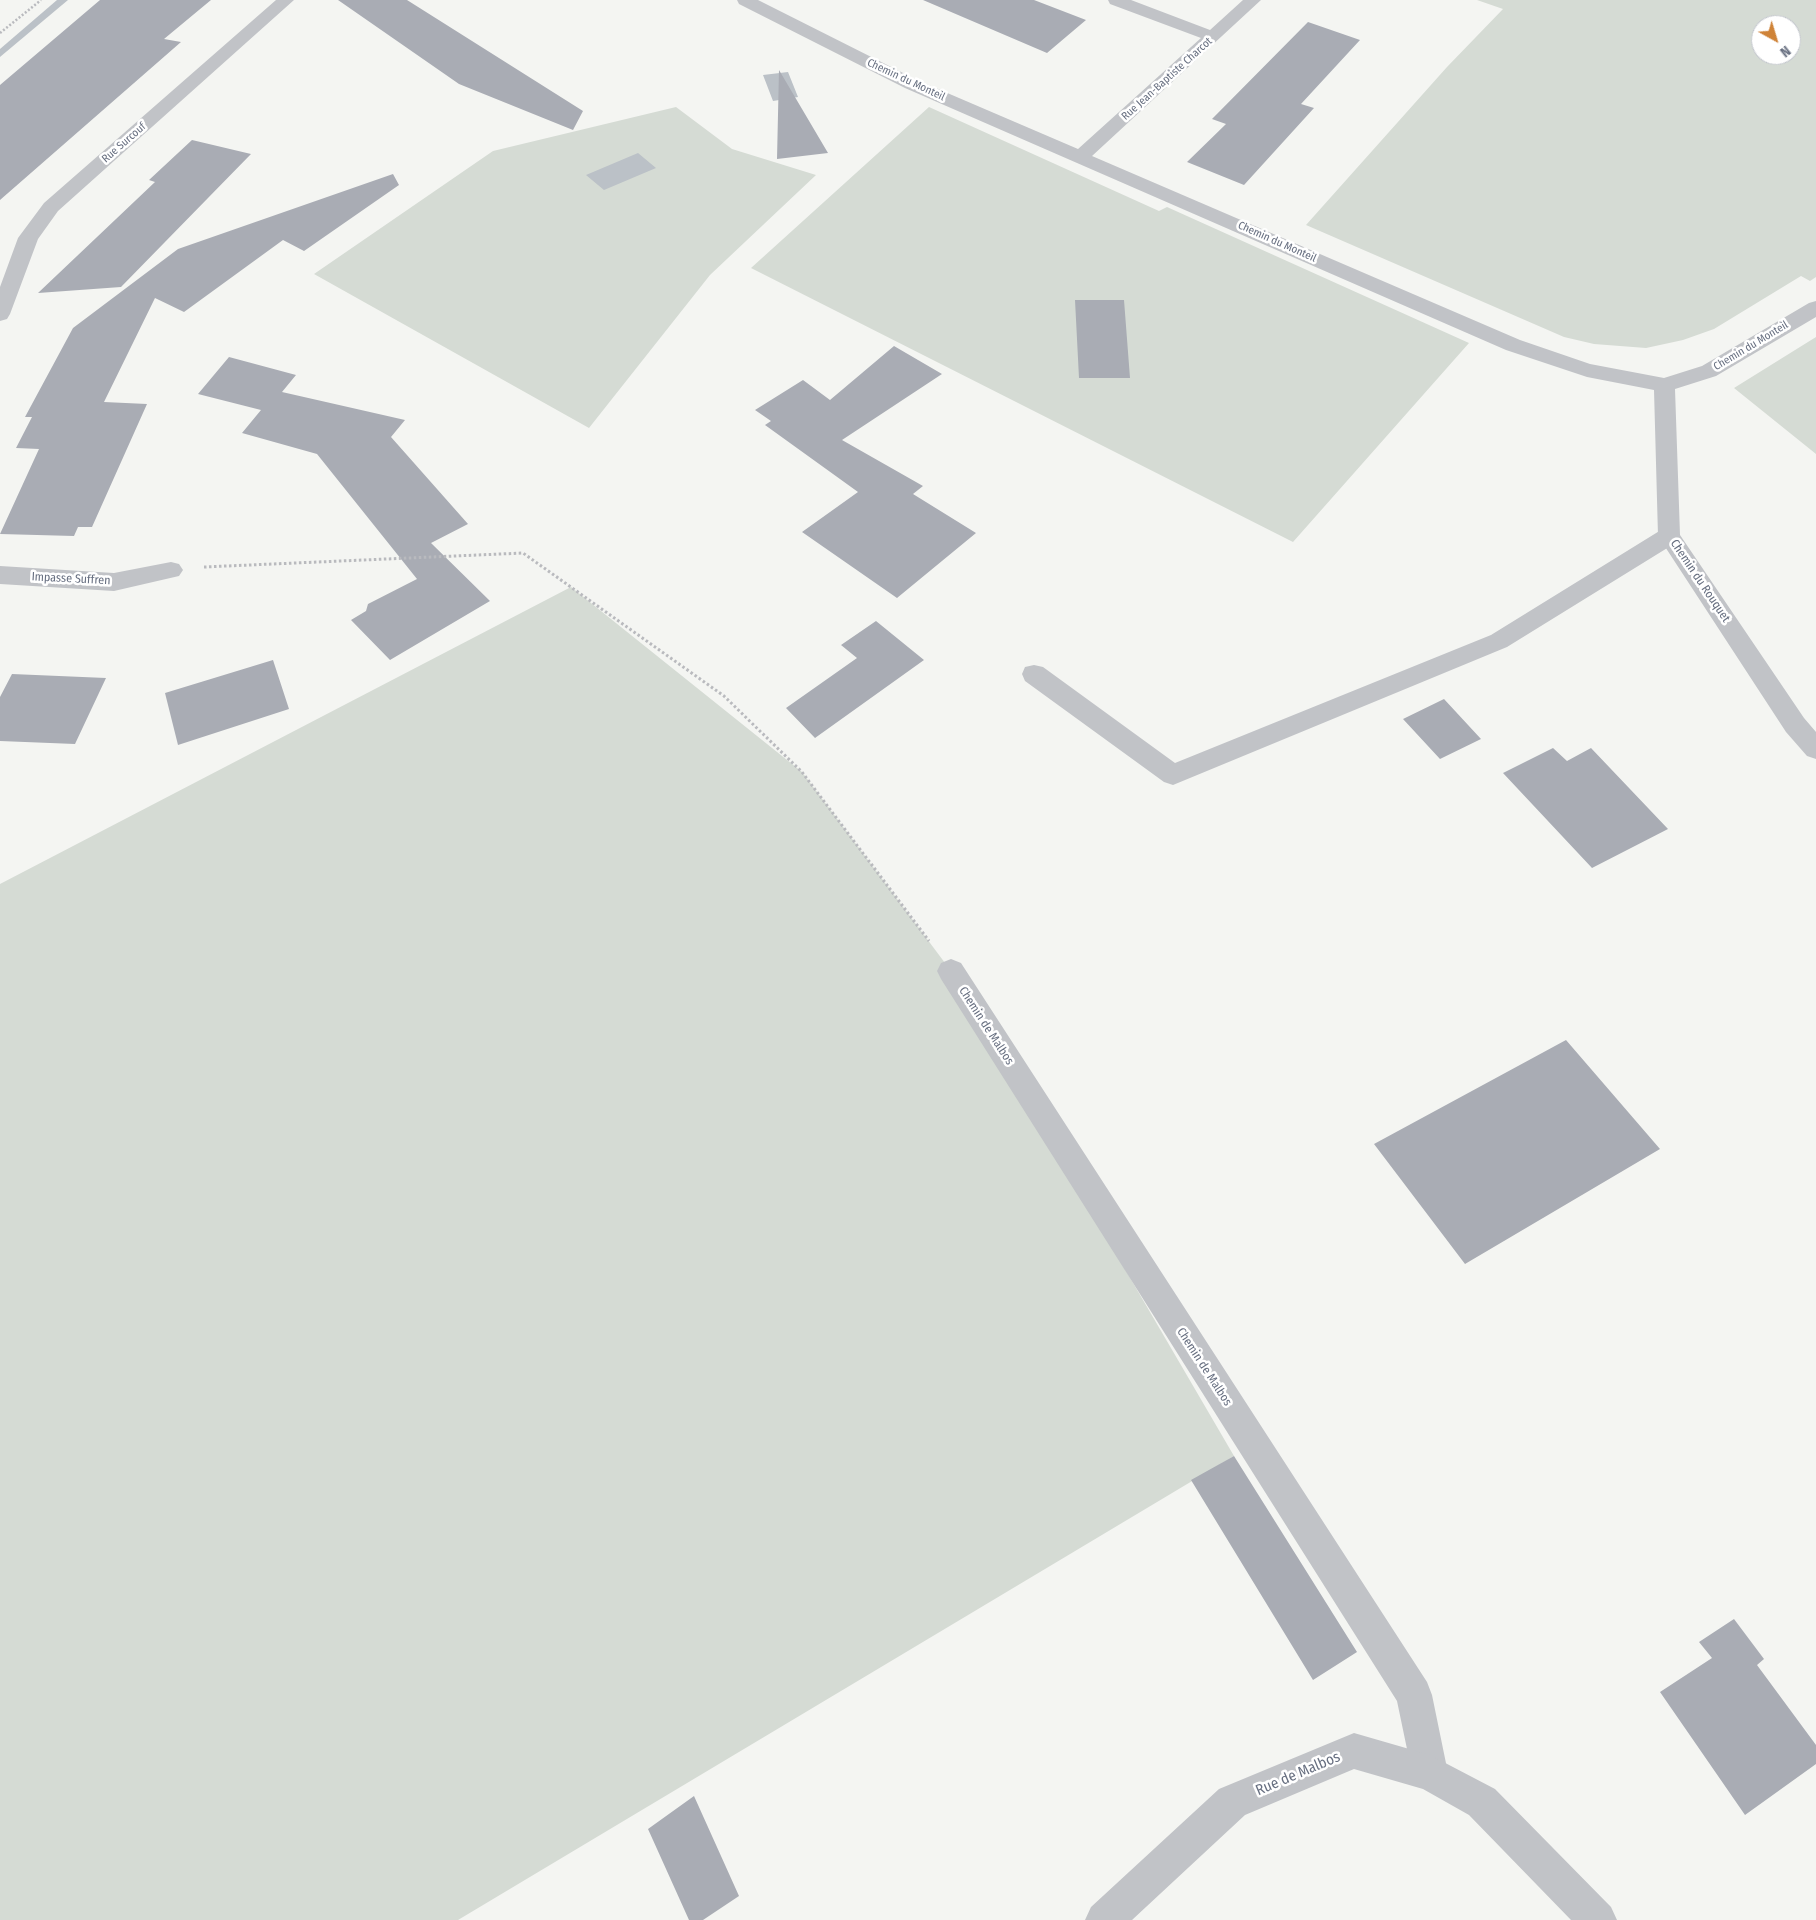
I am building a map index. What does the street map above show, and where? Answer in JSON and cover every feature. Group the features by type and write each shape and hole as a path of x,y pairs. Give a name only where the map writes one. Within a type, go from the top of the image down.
{"street":[{"name":"Rue Surcouf","path":"0,314 28,238 52,207 286,0"},
{"name":"Chemin du Monteil","path":"744,0 910,84 1513,345 1587,370 1664,385 1710,371 1816,308"},
{"path":"1116,0 1213,37"},
{"name":"Rue Jean-Baptiste Charcot","path":"1080,156 1253,0"},
{"name":"Chemin du Rouquet","path":"1664,385 1669,536 1795,725 1816,750"},
{"path":"1034,674 1173,775 1498,641 1669,536"},
{"name":"Impasse Suffren","path":"0,575 114,582 171,570"},
{"name":"Chemin de Malbos","path":"951,971 1414,1695 1430,1773"},
{"name":"Rue de Malbos","path":"1104,1920 1232,1802 1354,1751 1430,1773 1482,1802 1598,1920"}],"path":[{"path":"0,33 41,0"},
{"path":"171,570 242,564 523,553 724,696 802,772 951,971"}],"shaded area":[{"path":"1477,0 1816,0 1816,277 1810,281 1801,276 1714,329 1683,340 1646,348 1594,344 1564,337 1306,225 1447,67 1503,9"},
{"path":"788,72 798,97 773,101 763,75"},
{"path":"676,107 732,149 816,175 710,275 589,428 314,274 493,151"},
{"path":"929,107 1159,211 1167,207 1469,343 1293,542 751,268"},
{"path":"638,153 656,168 604,190 586,175"},
{"path":"1816,337 1816,454 1734,388"},
{"path":"571,587 802,772 951,971 1234,1456 458,1920 0,1920 0,884"}],"building":[{"path":"100,0 211,0 164,39 181,42 0,200 0,85"},
{"path":"338,0 407,0 583,111 573,130 459,84"},
{"path":"923,0 1034,0 1086,20 1047,53"},
{"path":"1308,22 1360,40 1301,104 1314,108 1244,185 1187,162 1226,124 1212,119"},
{"path":"779,70 828,153 777,159"},
{"path":"192,140 251,154 121,287 38,293 155,182 149,180"},
{"path":"393,174 399,185 304,251 283,240 184,312 155,298 104,402 147,404 92,527 78,527 74,536 0,534 39,449 16,448 32,417 25,417 73,328 178,249"},
{"path":"1075,300 1124,300 1130,378 1079,378"},
{"path":"894,346 942,374 842,440 923,486 913,494 976,533 897,598 802,532 858,492 765,425 771,421 755,410 803,380 830,400"},
{"path":"229,357 296,375 282,392 405,420 391,437 468,524 431,543 490,601 390,660 351,620 366,611 368,604 417,579 317,454 242,433 261,410 198,394"},
{"path":"876,621 924,660 815,738 786,708 857,658 841,645"},
{"path":"273,660 289,709 178,745 165,693"},
{"path":"12,674 106,678 75,744 0,741 0,697"},
{"path":"1444,699 1481,739 1440,759 1403,719"},
{"path":"1553,748 1567,761 1591,748 1668,829 1592,868 1503,773"},
{"path":"1566,1040 1660,1149 1465,1264 1374,1144"},
{"path":"1234,1456 1357,1652 1313,1680 1191,1480"},
{"path":"1734,1619 1764,1659 1757,1665 1816,1745 1816,1764 1745,1815 1660,1692 1712,1658 1699,1642"},
{"path":"694,1796 739,1896 703,1920 689,1920 648,1829"}],"waterway":[{"path":"0,54 63,0"}]}
